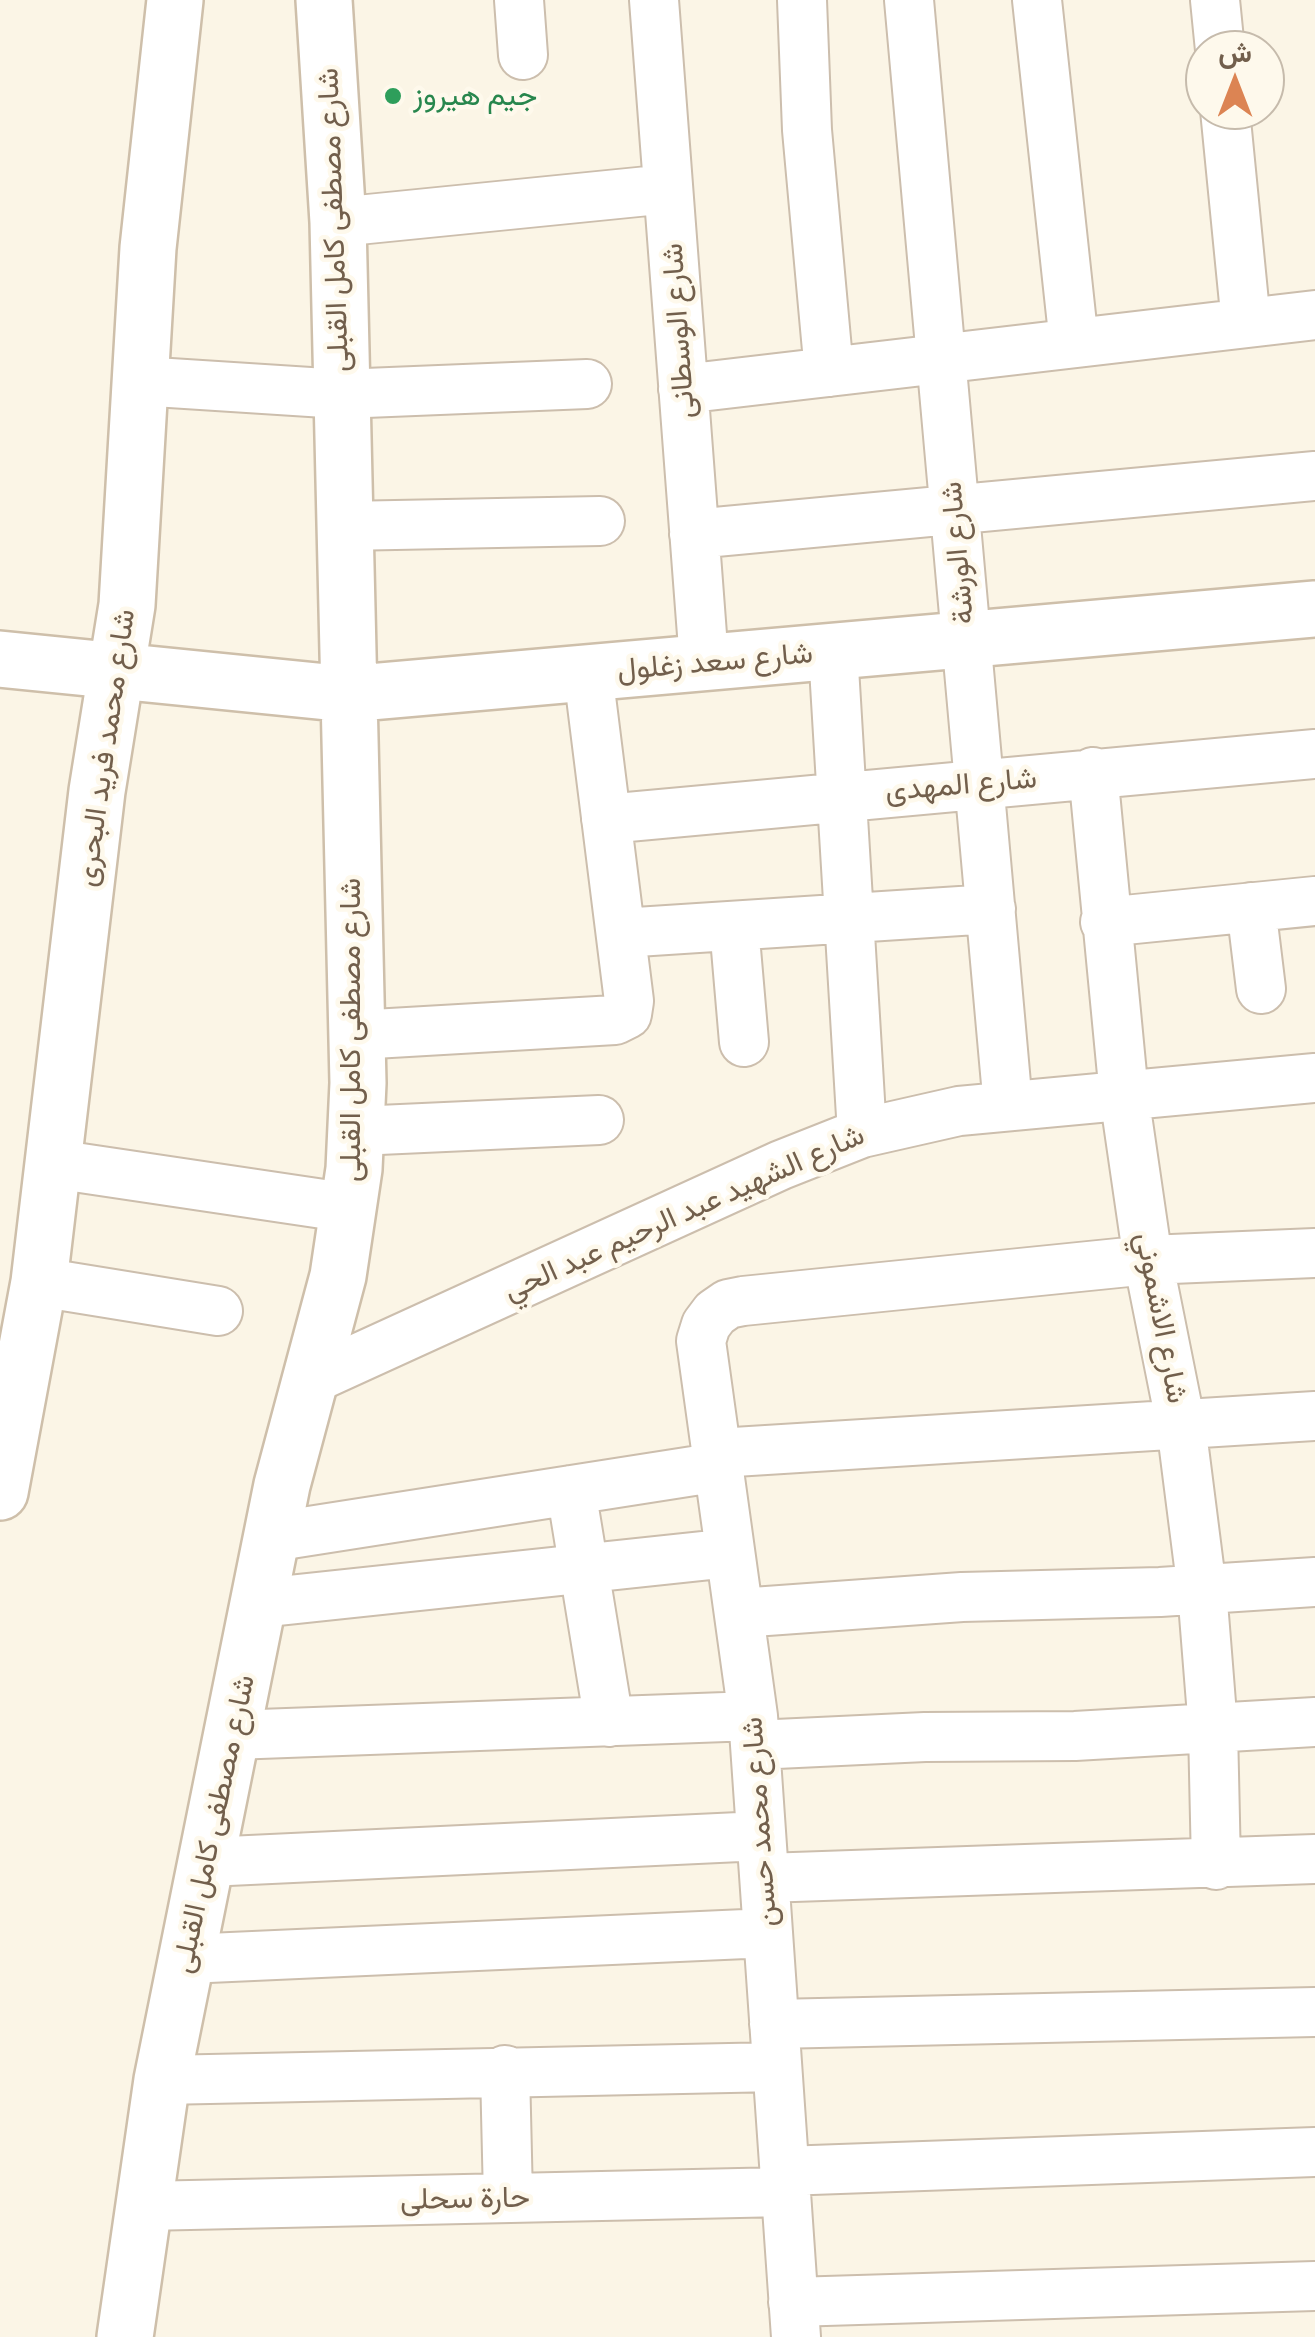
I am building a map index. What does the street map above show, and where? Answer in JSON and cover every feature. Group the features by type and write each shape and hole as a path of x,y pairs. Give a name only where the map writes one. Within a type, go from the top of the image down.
{"main road":[{"name":"شارع محمد فريد البحرى","path":"0,1492 40,1282 54,1164 97,791 96,670 127,606 148,248 175,0"},
{"name":"شارع مصطفى كامل القبلى","path":"125,2337 162,2080 271,1537 338,1276 350,1208 357,1131 338,222 324,0"},
{"name":"شارع سعد زغلول","path":"0,659 347,694 1315,610"}],"street":[{"path":"519,0 524,54"},
{"name":"شارع الوسطانى","path":"654,0 704,661"},
{"path":"802,0 805,97 829,372"},
{"name":"شارع الورشة","path":"909,0 1008,1106"},
{"path":"1037,0 1074,343"},
{"path":"1215,0 1218,30"},
{"path":"1228,130 1246,323"},
{"path":"338,222 668,189"},
{"path":"684,389 1315,315"},
{"path":"139,381 340,394 587,384"},
{"path":"694,534 1315,476"},
{"path":"344,526 600,520"},
{"path":"834,651 862,1133"},
{"path":"356,1036 615,1020 627,1014 630,1008 588,673"},
{"name":"شارع المهدى","path":"606,819 1315,754"},
{"name":"شارع الاشموني","path":"1093,772 1124,1095 1148,1260 1180,1425 1202,1590 1213,1728 1216,1865"},
{"path":"1105,922 1315,900"},
{"path":"1251,907 1260,988"},
{"path":"621,933 990,909"},
{"path":"734,926 744,1042"},
{"name":"شارع الشهيد عبد الرحيم عبد الحي","path":"308,1381 781,1164 862,1133 959,1111 1315,1078"},
{"path":"357,1131 599,1120"},
{"path":"54,1164 350,1208"},
{"path":"1148,1260 1315,1253"},
{"name":"شارع محمد حسن","path":"795,2319 754,1731 702,1340 706,1326 714,1313 743,1301 1148,1260"},
{"path":"40,1282 218,1311"},
{"path":"271,1537 570,1490 718,1460 1315,1416"},
{"path":"570,1490 609,1722"},
{"path":"260,1603 730,1552"},
{"path":"739,1613 962,1597 1202,1590 1315,1582"},
{"path":"232,1736 609,1722 925,1737 1076,1736 1315,1722"},
{"path":"207,1862 763,1857 1216,1865 1315,1860"},
{"path":"186,1959 768,1933"},
{"path":"162,2080 505,2070 776,2045 1315,2012"},
{"path":"505,2070 508,2198"},
{"name":"حارة سحلى","path":"144,2206 508,2198 1315,2152"},
{"path":"795,2319 1315,2286"}],"place":[{"name":"جيم هيروز","path":"393,96"}]}
